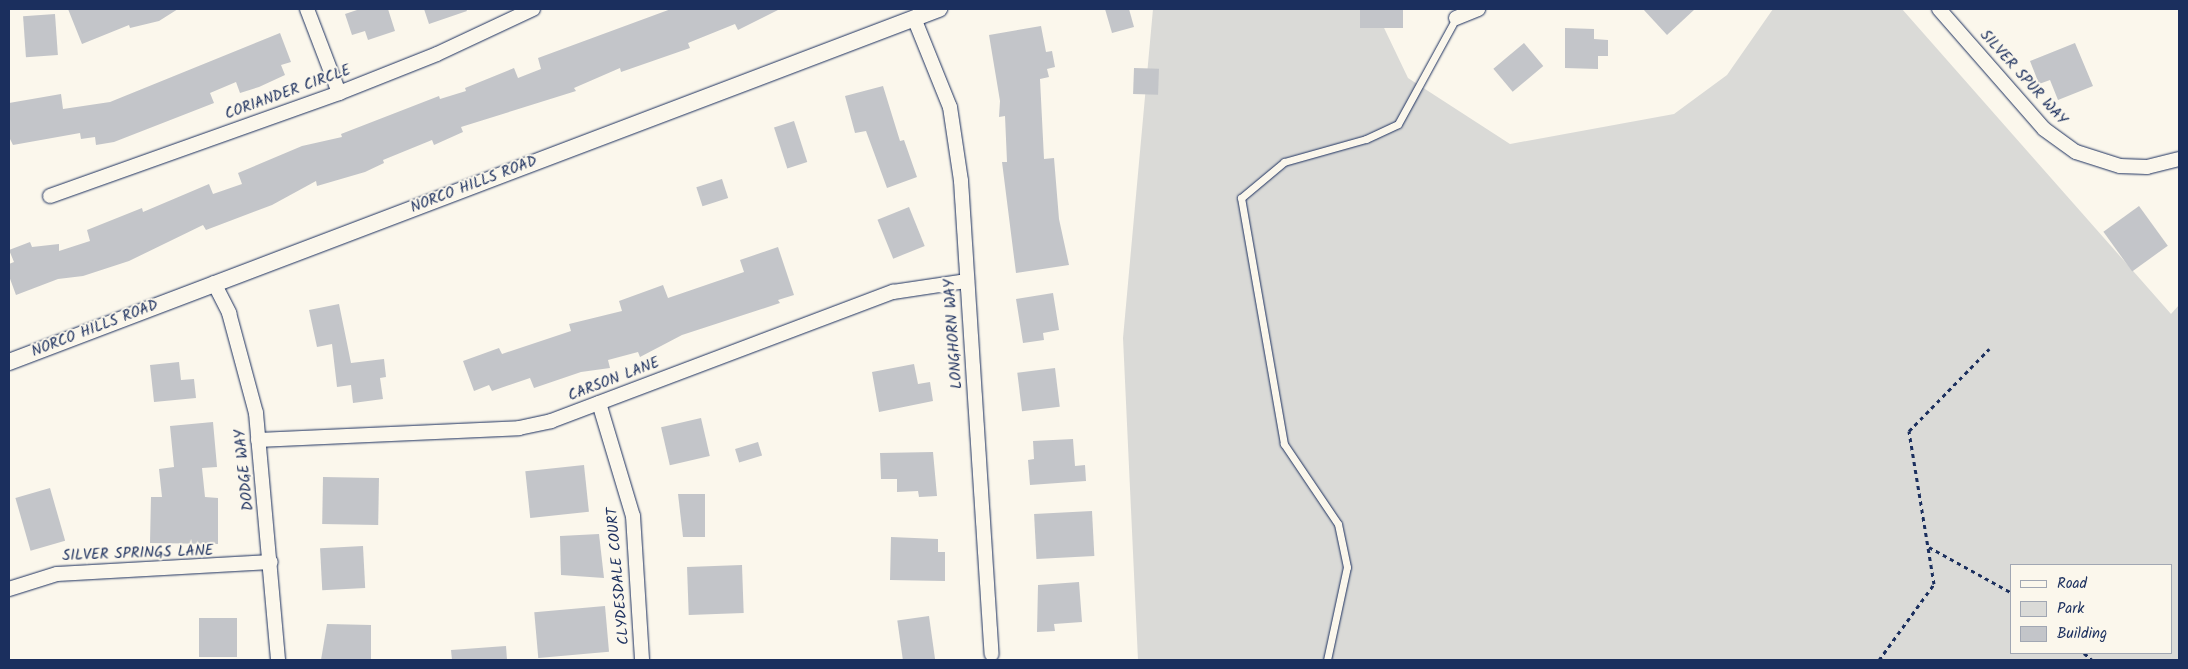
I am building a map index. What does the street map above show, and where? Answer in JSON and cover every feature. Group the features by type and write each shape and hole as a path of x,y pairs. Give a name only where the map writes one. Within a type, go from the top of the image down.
{"street":[{"path":"307,9 338,93"},
{"name":"NORCO HILLS ROAD","path":"9,362 939,9"},
{"path":"1456,18 1478,9"},
{"name":"SILVER SPUR WAY","path":"1939,9 2044,129 2076,152 2120,166 2147,167 2179,159"},
{"name":"CORIANDER CIRCLE","path":"50,196 338,93 437,54 524,10"},
{"name":"LONGHORN WAY","path":"914,18 950,107 960,181 992,654"},
{"name":"CARSON LANE","path":"258,440 519,428 551,421 893,292 967,281"},
{"name":"DODGE WAY","path":"214,283 229,313 244,360 258,440 271,562 278,660"},
{"name":"CLYDESDALE COURT","path":"599,403 633,516 642,660"},
{"name":"SILVER SPRINGS LANE","path":"9,589 56,574 271,562"}],"lane":[{"path":"1327,660 1347,567 1338,524 1284,444 1241,198 1284,162 1366,139 1398,124 1456,18"}],"path":[{"path":"1879,660 1934,584 1909,431 1989,349"},
{"path":"1929,547 2010,591"}],"green space":[{"path":"1153,9 1375,9 1408,78 1510,144 1674,114 1727,75 1773,9 1902,9 2171,314 2179,305 2179,660 1138,660 1123,338"}],"building":[{"path":"68,9 178,9 159,21 130,28 129,25 82,44"},
{"path":"360,9 388,9 395,31 368,40 365,31 352,35 345,14"},
{"path":"424,9 466,9 467,11 429,24"},
{"path":"671,9 780,9 738,30 735,24 688,43 690,48 621,72 620,68 574,88 576,91 461,127 463,132 434,145 432,140 383,160 384,163 365,172 317,186 316,181 272,205 206,230 203,225 129,261 83,276 58,279 16,295 9,276 9,264 14,262 9,250 30,242 32,247 59,244 59,251 90,241 87,230 142,208 143,212 209,184 213,194 242,184 238,173 302,146 342,137 341,134 439,96 440,99 466,91 465,88 514,68 518,78 541,69 538,58"},
{"path":"1105,9 1129,9 1134,27 1112,33"},
{"path":"1360,9 1403,9 1403,28 1360,28"},
{"path":"1643,9 1695,9 1667,35"},
{"path":"55,14 58,55 26,57 23,16"},
{"path":"1041,26 1046,52 1052,51 1055,67 1047,69 1049,77 1040,79 1044,159 1054,158 1059,219 1069,265 1016,273 1002,162 1007,162 1005,116 999,117 1000,101 989,35"},
{"path":"1565,28 1594,29 1594,39 1608,40 1608,56 1598,56 1598,69 1565,68"},
{"path":"280,33 291,62 281,65 285,75 259,87 240,93 236,82 210,93 214,103 114,142 96,145 95,137 81,139 80,133 13,145 9,137 9,103 61,94 63,109 110,102"},
{"path":"1524,43 1543,66 1513,92 1493,69"},
{"path":"2075,43 2093,86 2058,100 2050,80 2039,84 2030,61"},
{"path":"1134,68 1159,69 1158,95 1133,94"},
{"path":"883,86 900,141 904,140 917,177 887,188 866,131 855,133 845,96"},
{"path":"794,121 807,162 787,168 774,127"},
{"path":"722,179 728,198 703,206 696,187"},
{"path":"2139,206 2168,246 2132,272 2103,232"},
{"path":"909,207 925,246 893,259 877,220"},
{"path":"778,247 794,295 778,300 780,303 682,335 640,357 638,352 608,360 610,368 581,372 534,388 530,378 492,391 489,385 474,391 463,361 499,348 502,354 571,331 569,324 622,311 619,301 663,285 668,298 744,272 740,260"},
{"path":"1053,293 1059,330 1043,333 1044,340 1023,343 1016,299"},
{"path":"339,304 351,363 384,359 386,377 380,378 383,399 353,403 351,385 337,387 332,344 317,347 309,310"},
{"path":"179,362 181,380 194,379 196,398 154,402 150,365"},
{"path":"914,364 918,384 930,382 933,401 879,412 872,372"},
{"path":"1055,368 1060,407 1022,411 1017,373"},
{"path":"701,418 710,456 670,465 661,427"},
{"path":"213,422 217,467 202,468 205,497 218,498 218,544 150,543 151,497 162,497 159,469 174,467 170,426"},
{"path":"1073,439 1075,466 1085,465 1086,481 1030,485 1028,460 1034,459 1033,441"},
{"path":"758,442 762,455 739,462 735,449"},
{"path":"933,452 937,496 919,497 918,491 897,492 897,479 881,479 880,453"},
{"path":"584,465 589,512 530,518 525,471"},
{"path":"323,477 379,478 378,525 322,524"},
{"path":"50,488 65,541 31,551 15,498"},
{"path":"678,494 705,494 705,537 683,537"},
{"path":"1092,511 1094,556 1036,559 1034,514"},
{"path":"599,534 604,578 561,575 560,536"},
{"path":"891,537 938,539 938,552 945,552 945,581 890,580"},
{"path":"363,546 365,588 322,590 320,548"},
{"path":"742,565 744,613 689,615 687,567"},
{"path":"1079,582 1082,622 1054,624 1055,631 1037,632 1038,585"},
{"path":"605,606 609,652 538,658 534,612"},
{"path":"929,616 935,660 903,660 897,620"},
{"path":"199,618 237,618 237,657 199,657"},
{"path":"327,624 371,625 371,660 321,660"},
{"path":"506,646 507,660 452,660 451,650"}]}
